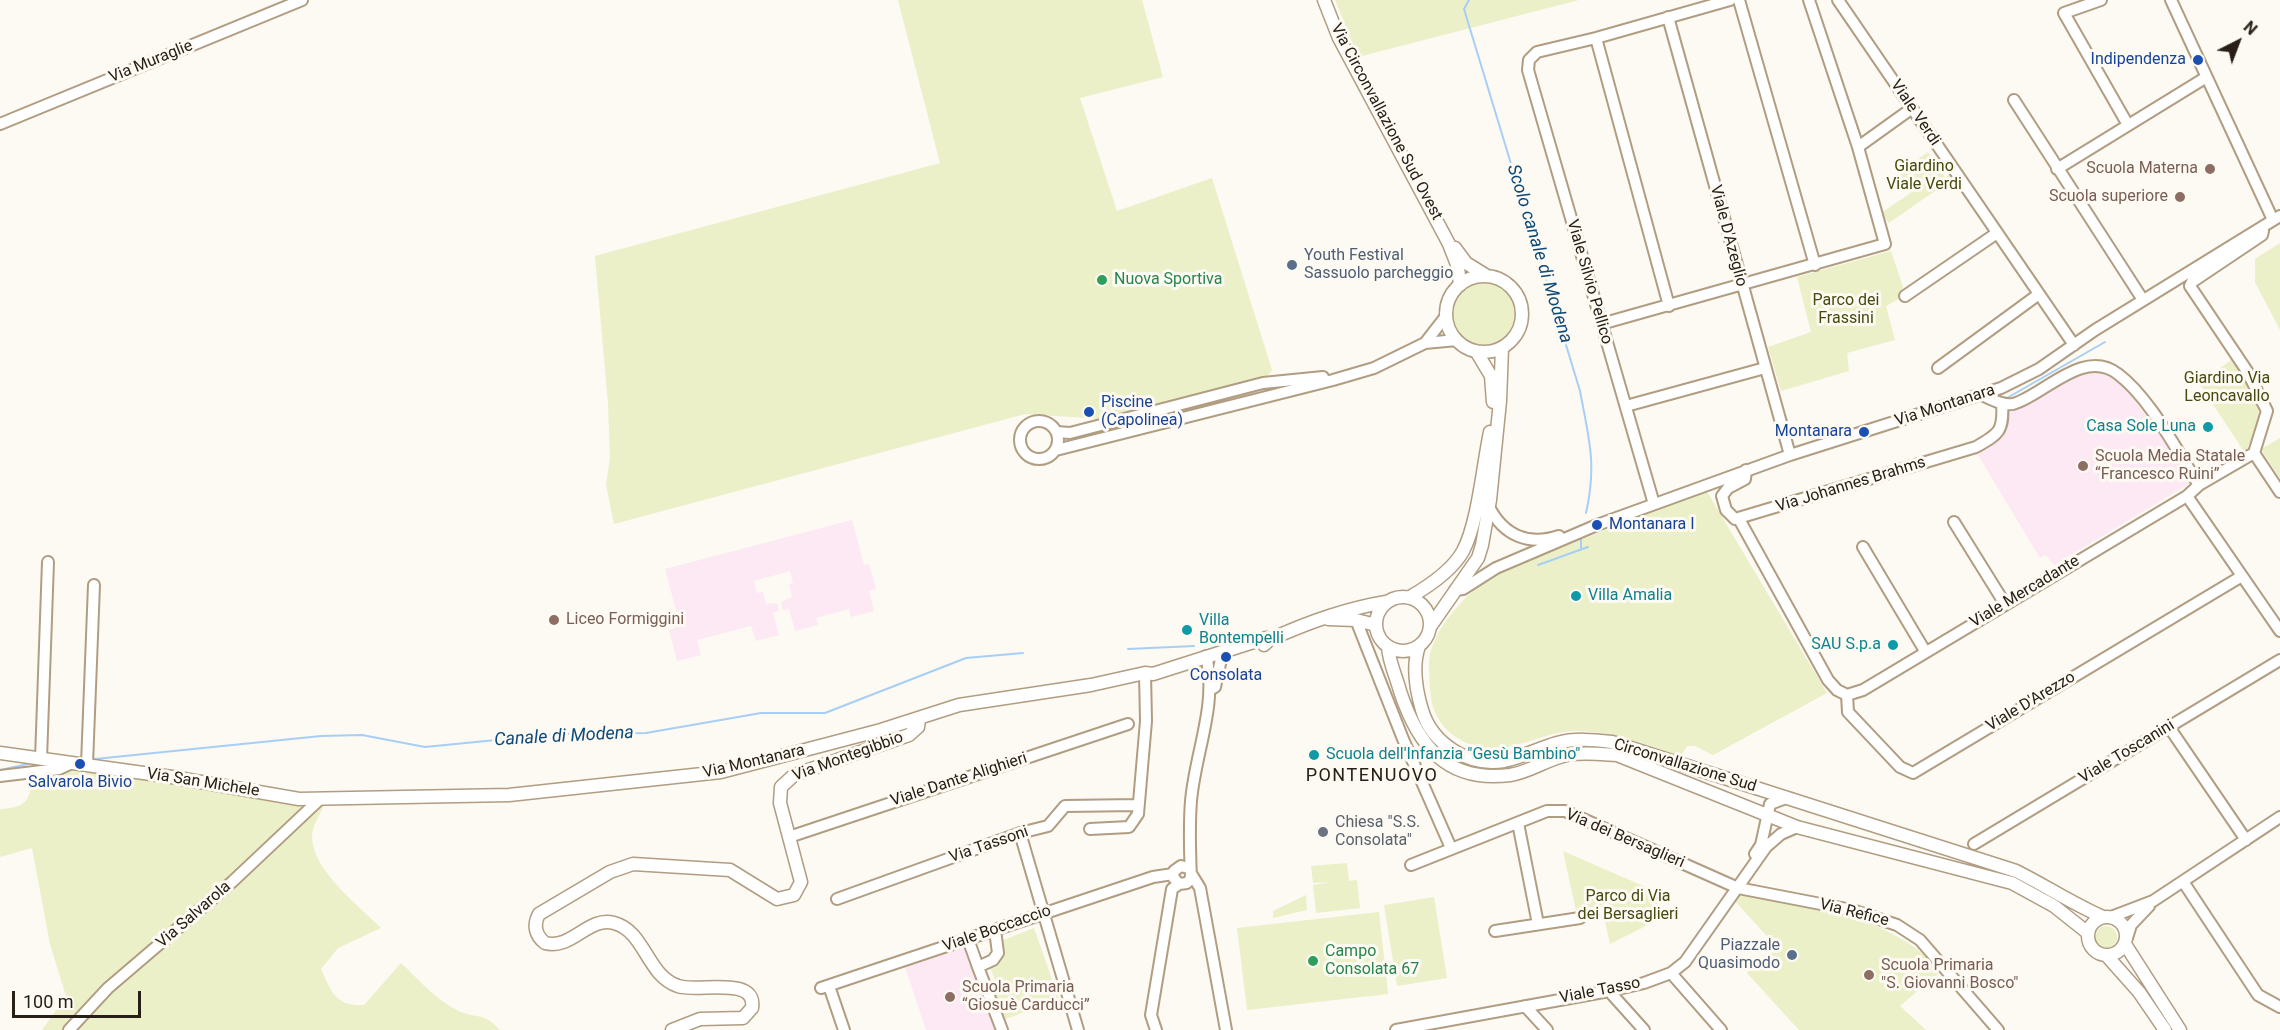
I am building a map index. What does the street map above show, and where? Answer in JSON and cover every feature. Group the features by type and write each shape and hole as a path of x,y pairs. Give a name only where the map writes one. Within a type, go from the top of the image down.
{"main road":[{"name":"Via Circonvallazione Sud Ovest","path":"1324,0 1339,38 1449,244 1458,267 1460,285"},
{"name":"Via Circonvallazione Sud Ovest","path":"1449,244 1466,263 1510,286 1522,307 1518,331 1502,348"},
{"path":"1487,276 1468,280 1460,285 1452,294 1446,316 1448,325 1457,340 1476,351 1489,352 1502,348"},
{"name":"Circonvallazione Sud","path":"1502,348 1500,401 1489,507 1478,558 1430,627 1427,638 1419,646 1415,670 1418,697 1424,717 1435,736 1447,747 1482,762 1502,761 1558,743 1584,739 1612,742 2016,871 2047,886 2073,904 2107,917 2124,927 2126,941 2180,1030"},
{"path":"1410,597 1450,567 1462,552 1470,535 1493,414 1491,376 1476,351"},
{"path":"1376,625 1376,617 1386,602 1402,596 1410,597 1426,608 1430,627"},
{"name":"Via Montanara","path":"1207,659 1221,659 1267,644 1269,640 1347,609 1386,602"},
{"name":"Via Montanara","path":"1317,620 1356,620 1376,625"},
{"name":"Circonvallazione Sud","path":"1376,625 1379,638 1388,647 1410,721 1419,736 1441,760 1465,772 1489,777 1514,774 1566,756 1617,755 1646,764 1797,827 2004,881 2054,906 2088,933 2090,946 2107,956 2139,992 2165,1030"},
{"name":"Via Montanara","path":"319,800 509,795 713,773 919,719 966,704 1091,685 1145,673 1154,680 1266,638 1269,640"},
{"path":"1388,647 1404,651 1419,646"},
{"name":"Via Montegibbio","path":"672,1030 700,1019 743,1018 752,1008 752,1000 748,993 740,988 688,989 670,983 654,968 631,934 615,923 599,923 565,942 549,944 536,933 537,918 546,908 610,872 633,864 730,870 777,899 794,896 801,882 780,803 781,787 786,780 806,770 909,735 918,727 919,719"},
{"name":"Via San Michele","path":"0,753 72,764 87,764 299,800 319,800"},
{"path":"2088,933 2093,923 2107,917"},
{"path":"2107,956 2118,953 2126,941"}],"street":[{"name":"Via Muraglie","path":"0,124 302,0"},
{"path":"1669,306 1596,38 1730,0"},
{"path":"1739,0 1815,265"},
{"path":"1601,324 1885,244 1858,147 1809,0"},
{"name":"Viale Verdi","path":"1838,0 2074,345"},
{"path":"2101,0 2064,13 2128,125"},
{"path":"2171,0 2205,78 2273,220 2262,235 2192,282 2190,286 2247,371 2267,411 2254,453 2280,492"},
{"name":"Viale D'Azeglio","path":"1668,17 1790,454"},
{"name":"Viale Silvio Pellico","path":"1596,38 1537,52 1529,60 1528,70 1654,504"},
{"path":"2057,169 2205,78"},
{"path":"2014,100 2143,300"},
{"path":"1858,147 1911,109"},
{"name":"Via Montanara","path":"1489,507 1504,528 1524,539 1541,540 1581,528 1585,529 1790,454 1982,395 2039,369 2143,300 2273,220"},
{"path":"1905,296 1997,233"},
{"path":"1938,368 2039,294"},
{"path":"1425,343 1446,316"},
{"path":"1335,378 1263,382 1070,434 1057,432 1046,422 1036,421 1025,427 1020,440 1024,453 1032,458 1045,459 1056,450 1072,448 1374,368 1425,343 1457,340"},
{"path":"1982,395 2002,403 2013,404 2077,370 2105,367 2116,372 2132,387 2199,485"},
{"path":"1626,406 1765,368"},
{"name":"Via Johannes Brahms","path":"1739,519 1976,447 2000,429 2003,422 2002,403"},
{"path":"1056,450 1059,441 1057,432"},
{"name":"Viale Mercadante","path":"1847,695 1863,690 2187,496 2199,485 2254,453"},
{"path":"1746,470 1745,479 1728,488 1722,496 1728,513 1739,519 1828,680 1837,690 1847,695"},
{"path":"2187,496 2280,631"},
{"path":"1954,522 2005,604"},
{"name":"Via Montanara","path":"1455,590 1463,589 1496,568 1583,533 1585,529"},
{"path":"1863,547 1925,651"},
{"path":"41,759 48,562"},
{"name":"Viale D'Arezzo","path":"1847,695 1848,712 1900,767 1913,773 2242,576"},
{"path":"87,764 94,585"},
{"path":"1356,620 1403,739 1451,848"},
{"path":"1156,1030 1151,1015 1172,889 1179,884 1187,884 1190,872 1191,801 1211,689 1207,659"},
{"path":"1211,689 1215,687 1221,659"},
{"name":"Viale Toscanini","path":"1974,844 2280,660"},
{"path":"1090,830 1129,827 1138,814 1146,720 1145,673"},
{"name":"Viale Dante Alighieri","path":"789,837 1128,724"},
{"path":"2169,728 2246,840"},
{"name":"Via San Michele","path":"0,776 59,768 72,764"},
{"name":"Circonvallazione Sud","path":"1766,815 1770,804 1786,798"},
{"name":"Via Salvarola","path":"69,1030 108,988 232,882 319,800"},
{"name":"Via Tassoni","path":"837,899 1020,833 1048,826 1065,806 1137,805"},
{"name":"Via dei Bersaglieri","path":"1411,865 1547,811 1565,811 1737,888"},
{"name":"Viale Tasso","path":"1751,868 1750,863 1761,845 1766,815"},
{"path":"2107,917 2153,901 2184,883 2280,817"},
{"path":"1518,823 1538,924"},
{"name":"Viale Tasso","path":"1396,1030 1609,991 1644,983 1671,973 1694,953 1766,847 1781,834 1797,827"},
{"path":"1020,833 1078,1030"},
{"name":"Viale Boccaccio","path":"844,1030 825,987 1153,877 1173,874 1179,867 1190,872"},
{"path":"1190,872 1200,888 1226,1030"},
{"path":"1173,874 1179,884"},
{"path":"2184,883 2258,995 2280,1007"},
{"name":"Via Refice","path":"1737,888 1862,913 1898,924 1920,940 1998,1030"},
{"path":"2126,941 2131,925 2153,901"},
{"path":"1495,931 1580,918"},
{"path":"978,967 993,960 998,953 995,930"},
{"path":"968,939 1002,1030"},
{"path":"1671,973 1721,1030"},
{"path":"1609,991 1644,1030"},
{"path":"1525,1006 1547,1030"},
{"path":"1444,1021 1452,1030"}],"shaded area":[{"name":"Scuola Media Statale “Francesco Ruini”","path":"2102,371 2119,382 2137,403 2189,476 2189,484 2054,565 2046,555 2040,558 1978,455 2007,429 2009,409 2079,373"},
{"path":"852,520 864,565 869,564 876,589 869,591 874,611 851,617 849,609 816,618 818,625 795,631 789,609 783,610 781,602 792,597 789,585 793,583 790,571 754,581 757,593 763,592 766,604 777,603 779,611 773,613 779,635 756,641 751,626 697,640 701,655 677,661 669,630 675,628 671,616 677,614 665,569"},
{"name":"Scuola Primaria “Giosuè Carducci”","path":"968,945 996,1030 926,1030 904,964"}],"green space":[{"path":"898,0 1142,0 1163,77 1080,98 1117,211 1212,178 1272,370 1259,387 1134,421 1025,414 614,524 606,485 610,458 608,404 595,256 940,163"},
{"path":"1335,0 1579,0 1358,57"},
{"name":"Giardino Viale Verdi","path":"1928,152 1945,177 1949,175 1952,179 1889,223 1881,213 1912,192 1899,172"},
{"path":"2280,243 2280,330 2255,282 2255,259"},
{"name":"Parco dei Frassini","path":"1891,251 1903,287 1897,300 1886,306 1895,340 1847,353 1849,371 1781,391 1768,347 1811,332 1797,277"},
{"path":"1484,283 1496,285 1506,292 1513,302 1515,314 1513,326 1506,336 1496,343 1484,345 1472,343 1462,336 1455,326 1453,314 1455,302 1462,292 1472,285"},
{"name":"Giardino Via Leoncavallo","path":"2234,358 2249,380 2247,386 2257,406 2260,419 2245,453 2199,383"},
{"path":"2280,438 2280,479 2261,449"},
{"path":"1706,490 1827,693 1713,755 1695,746 1687,746 1681,756 1628,739 1587,731 1556,734 1493,749 1463,741 1446,729 1435,712 1432,701 1430,654 1442,627 1473,591 1495,574"},
{"path":"96,772 238,795 324,805 312,832 314,849 319,861 349,898 381,928 338,948 321,969 332,991 347,1003 364,1005 401,963 443,1002 466,1014 489,1020 500,1030 42,1030 66,996 50,944 32,848 0,857 0,809 22,804 27,800 34,779 43,773"},
{"name":"Parco di Via dei Bersaglieri","path":"1563,851 1664,895 1644,927 1610,944 1602,908 1576,911"},
{"path":"1347,863 1349,881 1357,880 1360,908 1316,913 1313,885 1331,882 1313,883 1311,866"},
{"path":"1742,879 1874,925 1922,953 1941,971 1900,1006 1926,1030 1799,1030 1747,973 1775,945 1732,898"},
{"path":"1306,895 1307,910 1273,918 1273,911"},
{"path":"1434,897 1447,978 1397,986 1384,905"},
{"name":"Campo Consolata 67","path":"1379,912 1388,994 1247,1010 1237,928"},
{"path":"2106,926 2114,929 2117,937 2114,945 2106,948 2098,945 2095,937 2098,929"},
{"path":"1034,928 1059,999 1003,1020 991,989 997,985 990,967 1001,941"}],"waterway":[{"name":"Scolo canale di Modena","path":"1469,0 1464,9 1580,391 1589,438 1591,466 1586,513"},
{"path":"2007,398 2105,342"},
{"name":"Canale di Modena","path":"1581,538 1581,549"},
{"name":"Canale di Modena","path":"1538,565 1588,547"},
{"name":"Canale di Modena","path":"1128,649 1194,646"},
{"name":"Canale di Modena","path":"95,759 321,736 362,735 425,747 557,734 646,733 761,713 825,713 966,658 1023,653"},
{"name":"Canale di Modena","path":"0,770 28,764"}],"place":[{"name":"Indipendenza","path":"2198,60"},
{"name":"Scuola Materna","path":"2210,169"},
{"name":"Scuola superiore","path":"2180,197"},
{"name":"Youth Festival Sassuolo parcheggio","path":"1292,265"},
{"name":"Nuova Sportiva","path":"1102,280"},
{"name":"Piscine (Capolinea)","path":"1089,412"},
{"name":"Casa Sole Luna","path":"2208,427"},
{"name":"Montanara","path":"1864,432"},
{"name":"Scuola Media Statale “Francesco Ruini”","path":"2083,466"},
{"name":"Montanara I","path":"1597,525"},
{"name":"Villa Amalia","path":"1576,596"},
{"name":"Liceo Formiggini","path":"554,620"},
{"name":"Villa Bontempelli","path":"1187,630"},
{"name":"SAU S.p.a","path":"1893,645"},
{"name":"Consolata","path":"1226,657"},
{"name":"Scuola dell'Infanzia \"Gesù Bambino\"","path":"1314,755"},
{"name":"Salvarola Bivio","path":"80,764"},
{"name":"Chiesa \"S.S. Consolata\"","path":"1323,832"},
{"name":"Piazzale Quasimodo","path":"1792,955"},
{"name":"Campo Consolata 67","path":"1313,961"},
{"name":"Scuola Primaria \"S. Giovanni Bosco\"","path":"1869,975"},
{"name":"Scuola Primaria “Giosuè Carducci”","path":"950,997"}],"district":[{"name":"PONTENUOVO","path":"1372,776"}]}
